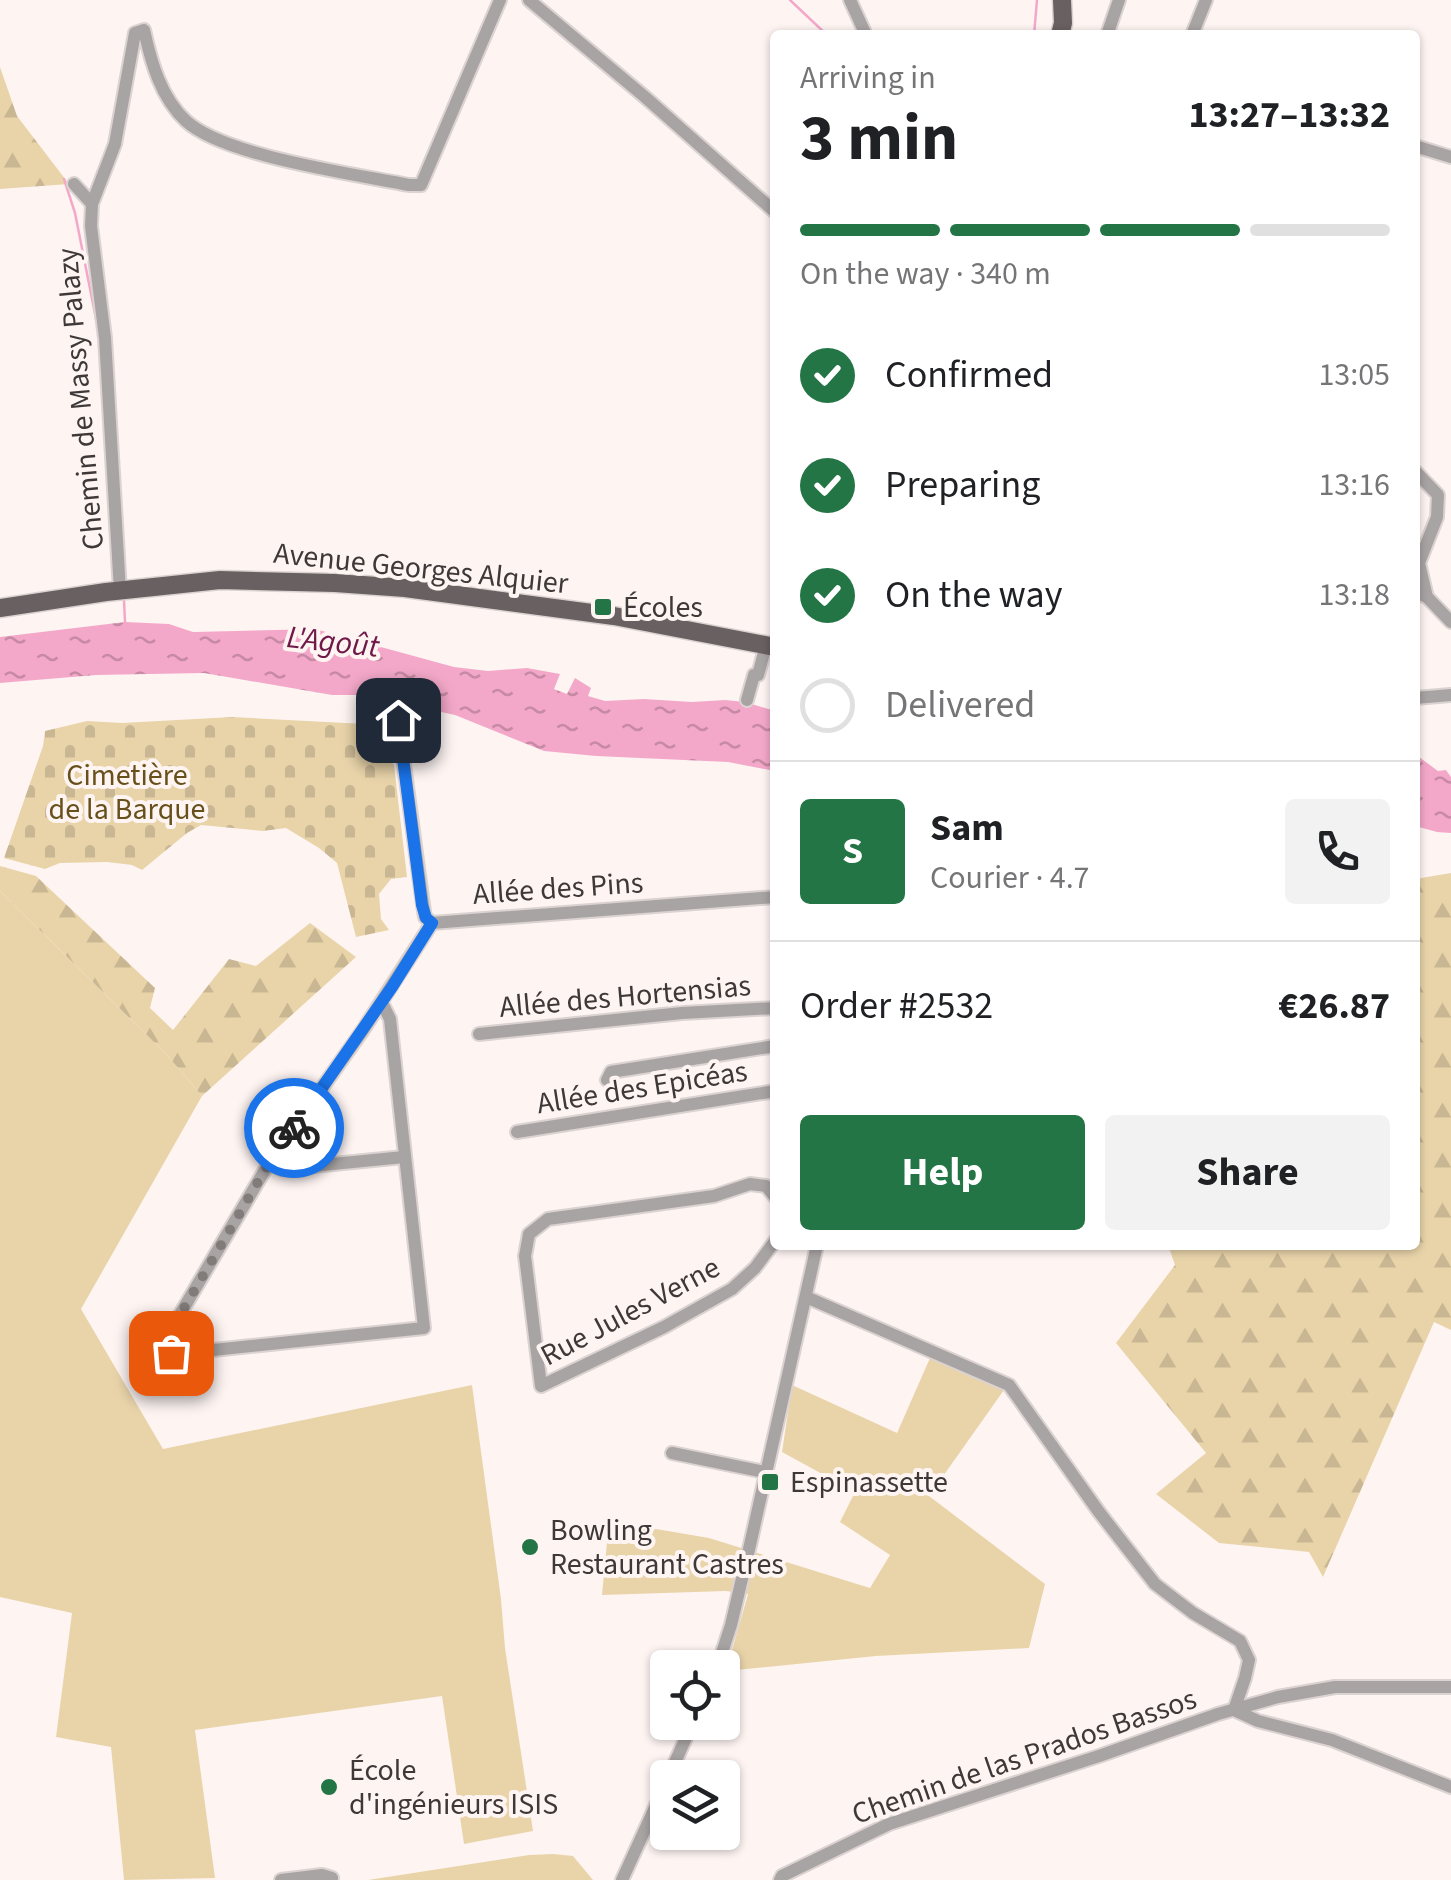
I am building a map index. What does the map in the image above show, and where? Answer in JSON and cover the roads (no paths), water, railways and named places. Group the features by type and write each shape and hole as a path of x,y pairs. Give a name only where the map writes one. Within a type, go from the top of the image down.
{"main road":[{"path":"1061,30 1062,0"},
{"name":"Avenue Georges Alquier","path":"0,608 220,580 300,581 405,588 614,616 770,646"}],"street":[{"path":"74,184 92,204 114,144 135,33 144,30 150,60 164,91 184,120 208,137 278,158 421,185 500,0"},
{"path":"529,0 770,208"},
{"path":"850,0 864,30"},
{"path":"1109,30 1119,0"},
{"path":"1194,30 1206,0"},
{"path":"1420,148 1451,157"},
{"name":"Chemin de Massy Palazy","path":"92,204 93,250 105,338 120,591"},
{"path":"1420,475 1438,495 1444,516 1420,561"},
{"path":"1421,595 1451,622"},
{"path":"747,700 754,675 758,676 770,646"},
{"path":"1420,697 1451,694"},
{"name":"Allée des Pins","path":"398,720 422,905 432,923 770,897"},
{"path":"382,1003 390,1019 424,1328 175,1354 165,1350 169,1334 269,1163 382,1003 432,923"},
{"name":"Allée des Hortensias","path":"479,1034 682,1012 770,1008"},
{"path":"606,1080 611,1072 770,1047"},
{"name":"Allée des Epicéas","path":"517,1132 770,1092"},
{"path":"269,1163 282,1169 404,1157"},
{"name":"Rue Jules Verne","path":"770,1191 766,1186 750,1184 714,1196 548,1219 529,1234 525,1256 541,1386 664,1327 732,1289 770,1248"},
{"path":"722,1650 816,1250"},
{"path":"806,1297 1010,1385 1155,1584 1240,1641 1247,1654 1248,1670 1234,1710 1258,1721 1332,1740 1451,1787"},
{"path":"672,1453 765,1472"},
{"name":"Chemin de las Prados Bassos","path":"780,1880 889,1824 1218,1714 1278,1697 1335,1687 1451,1687"},
{"path":"622,1880 650,1818"},
{"path":"281,1880 322,1874 337,1879"}],"water":[{"name":"L'Agoût","path":"125,622 169,624 193,632 315,629 454,667 488,671 527,668 560,674 554,689 567,694 575,678 591,688 588,696 605,701 745,702 770,710 770,770 728,762 544,751 455,715 364,695 332,695 204,673 96,675 0,683 0,637"},
{"path":"1420,758 1438,771 1446,770 1451,777 1451,833 1420,827"}],"waterway":[{"path":"790,0 822,30"},
{"path":"1034,30 1037,0"},
{"path":"64,179 75,213 96,319"},
{"path":"124,600 125,622"}],"place":[{"name":"Écoles","path":"603,607"},
{"name":"Espinassette","path":"770,1482"},
{"name":"Bowling Restaurant Castres","path":"530,1547"},
{"name":"École d'ingénieurs ISIS","path":"329,1787"}],"park label":[{"name":"Cimetière de la Barque","path":"127,792"}]}
